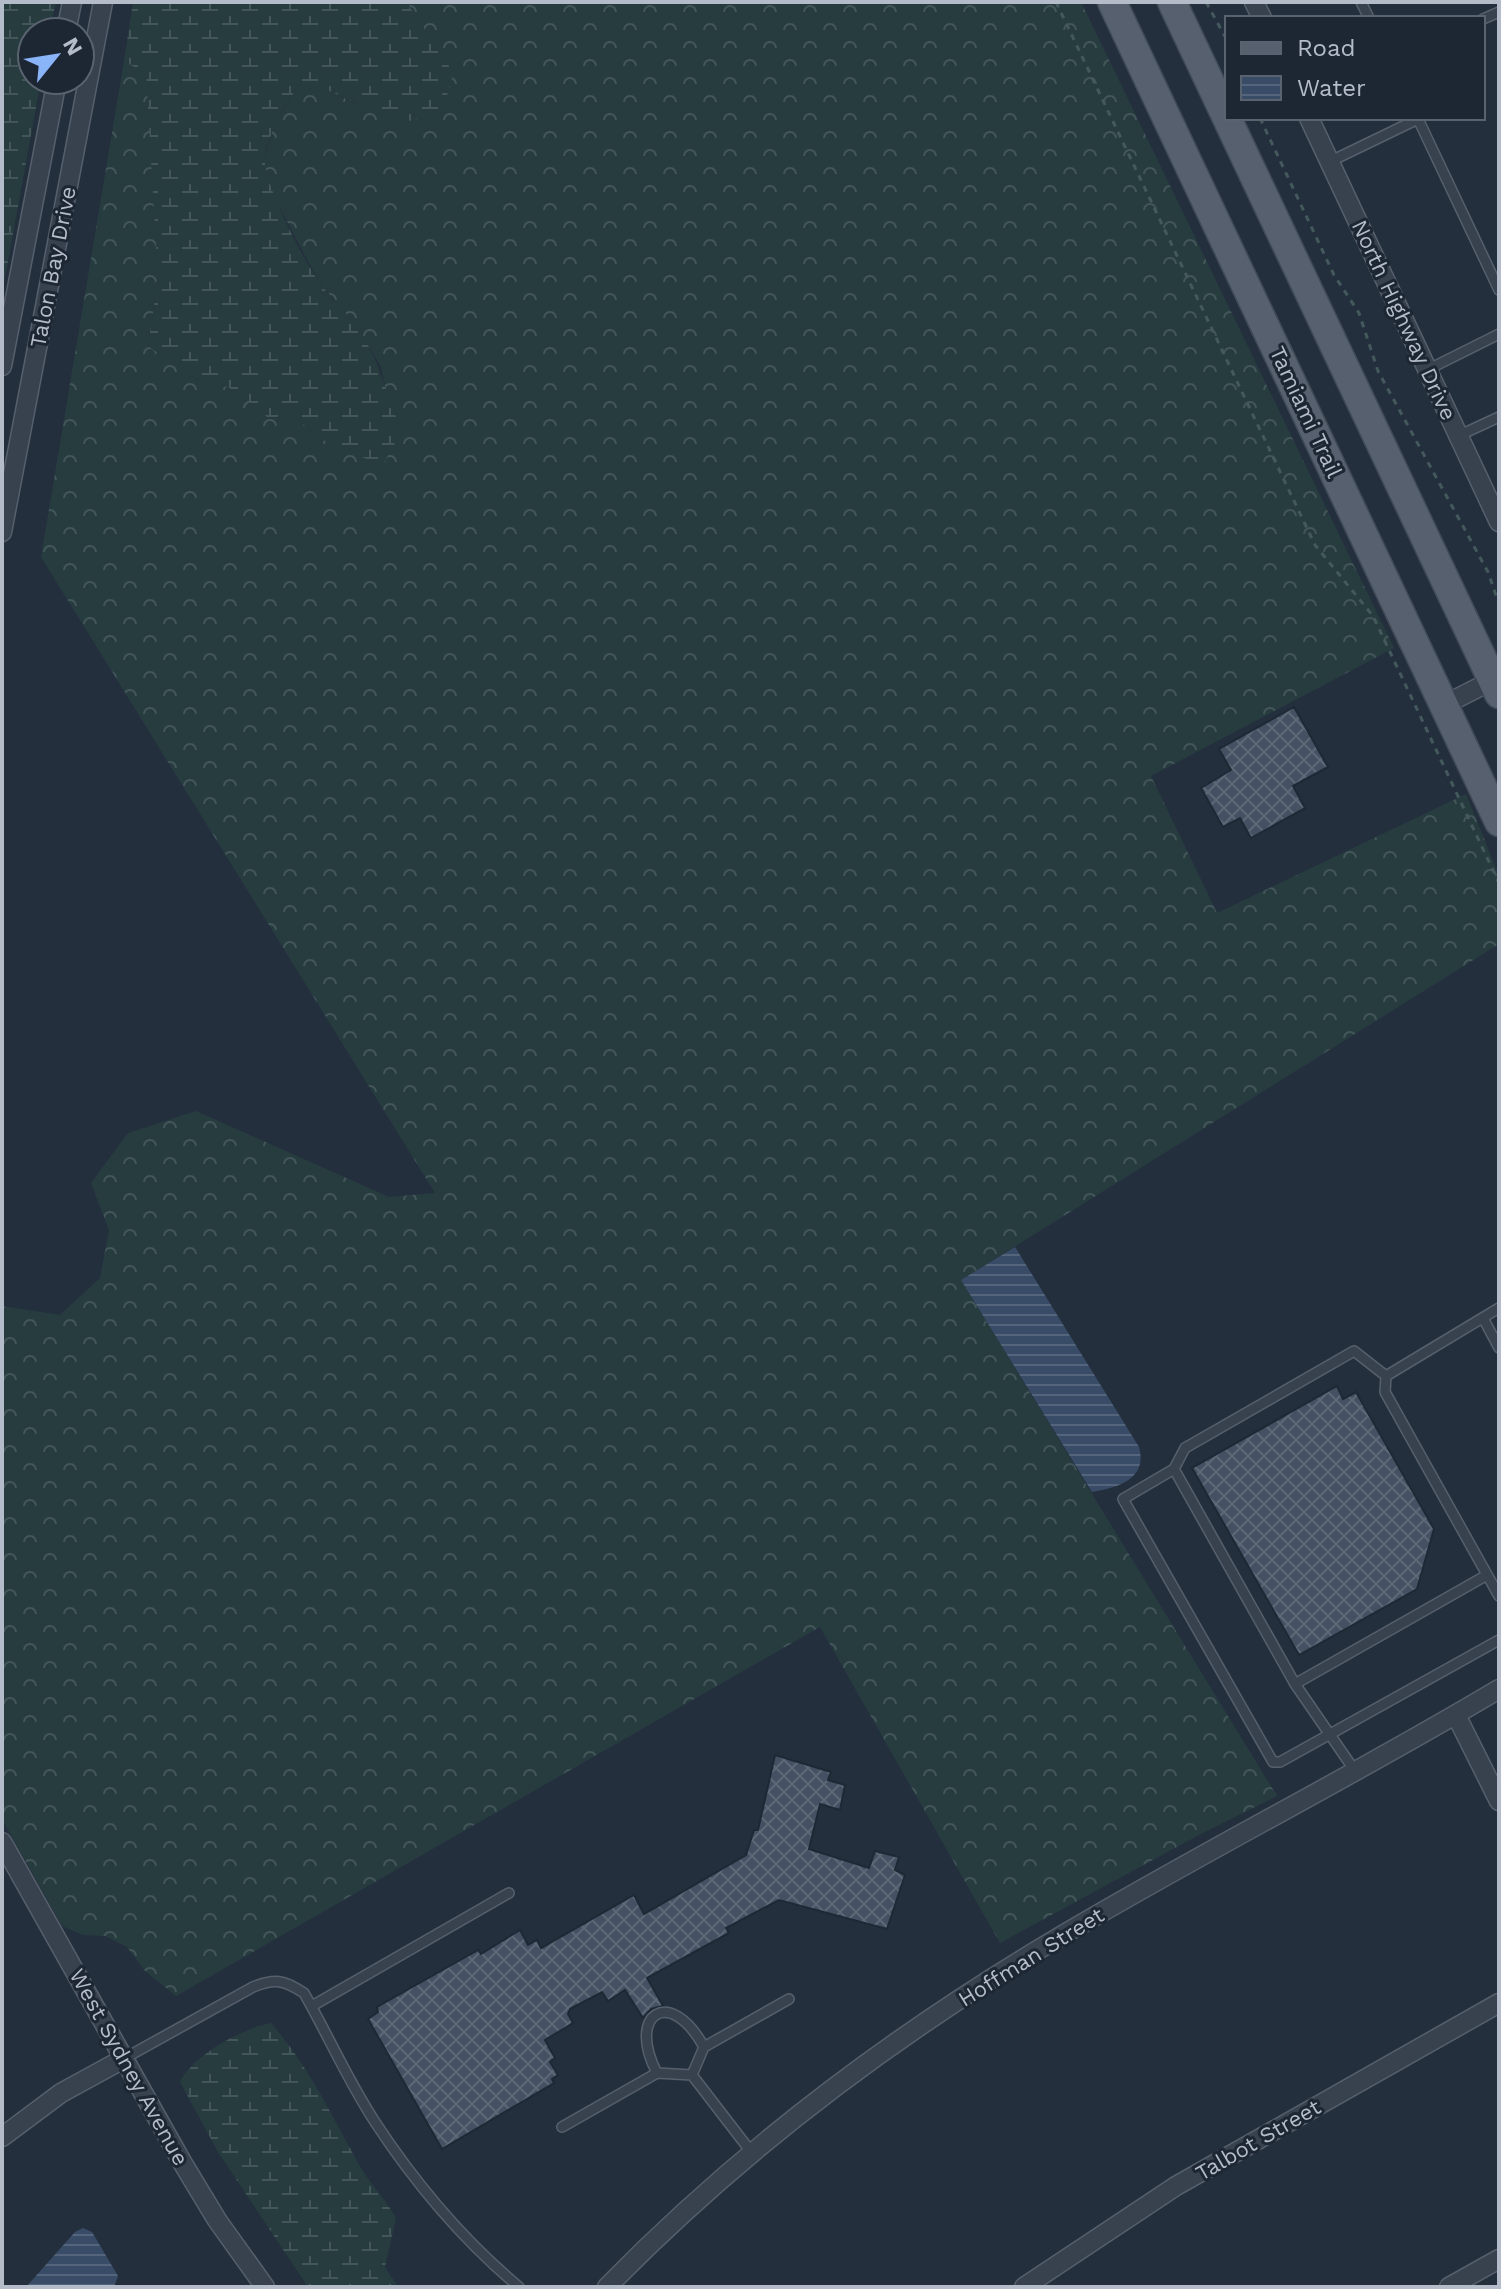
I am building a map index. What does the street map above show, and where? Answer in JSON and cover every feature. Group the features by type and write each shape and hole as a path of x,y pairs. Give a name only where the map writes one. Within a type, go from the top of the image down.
{"main road":[{"name":"Tamiami Trail","path":"1112,2 1499,822"},
{"path":"1172,2 1225,113"},
{"path":"1228,120 1497,684"}],"street":[{"name":"Talon Bay Drive","path":"2,532 103,2"},
{"name":"Talon Bay Drive","path":"2,366 54,96"},
{"name":"North Highway Drive","path":"1310,120 1499,522"},
{"path":"1444,705 1497,684"},
{"name":"Hoffman Street","path":"607,2287 752,2153 923,2024 1048,1944 1499,1689"},
{"path":"1456,1715 1499,1801"},
{"name":"West Sydney Avenue","path":"2,1842 217,2220 265,2287"},
{"name":"Talbot Street","path":"1024,2287 1176,2186 1499,2003"},
{"path":"2,2137 61,2093 125,2058"},
{"path":"1449,2287 1499,2259"}],"lane":[{"path":"1329,162 1418,120 1499,290"},
{"path":"1427,370 1499,334"},
{"path":"1458,436 1499,417"},
{"path":"1386,1376 1499,1308"},
{"path":"1483,1318 1499,1348"},
{"path":"1386,1376 1354,1351 1185,1448 1174,1469 1123,1499 1268,1758 1280,1762 1499,1640"},
{"path":"1386,1376 1385,1392 1499,1596"},
{"path":"1174,1469 1295,1684 1355,1771"},
{"path":"1295,1684 1487,1575"},
{"path":"312,2006 509,1893"},
{"path":"125,2058 270,1980 285,1981 304,1993 373,2119 405,2165 464,2237 519,2287"},
{"path":"692,2075 704,2047 789,1999"},
{"path":"657,2073 645,2040 648,2022 657,2014 668,2011 680,2015 704,2047"},
{"path":"562,2127 657,2073 692,2075 752,2153"}],"path":[{"path":"1056,2 1315,545 1373,616 1499,883"},
{"path":"1206,2 1225,36"},
{"path":"1261,120 1334,275 1359,313 1378,371 1488,572 1499,604"}],"green space":[{"path":"2,2 56,2 53,16 16,16 16,96 38,96 2,294"},
{"path":"133,2 406,2 448,63 452,78 443,110 411,121 380,115 327,90 298,86 273,130 265,159 270,185 304,257 324,288 359,330 378,367 402,431 383,464 336,449 295,418 267,417 227,386 212,389 148,346 158,279 146,74 124,61"},
{"path":"406,2 1081,2 1394,648 1151,776 1217,913 1466,794 1499,876 1499,944 961,1280 1277,1796 1000,1943 820,1627 176,1996 145,1971 127,1947 105,1936 84,1935 62,1926 2,1819 2,1306 60,1315 100,1278 109,1230 91,1183 128,1133 196,1111 389,1197 435,1193 41,557 124,61 147,74 158,279 148,346 212,389 227,386 267,417 295,418 336,449 402,431 387,396 381,367 359,330 319,282 268,186 264,161 273,128 298,86 318,85 358,105 411,8"},
{"path":"271,2023 307,2072 361,2169 396,2218 385,2267 398,2287 308,2287 218,2152 180,2082 206,2053 246,2031"}],"water":[{"path":"1015,1247 1139,1447 1141,1458 1135,1474 1112,1488 1092,1492 961,1280"},
{"path":"83,2228 92,2232 118,2276 114,2287 26,2287 75,2232"}],"building":[{"path":"1294,707 1328,767 1293,786 1305,808 1251,838 1240,818 1223,827 1201,788 1231,770 1219,749"},
{"path":"1337,1386 1343,1399 1356,1392 1434,1529 1417,1589 1299,1655 1192,1468"},
{"path":"775,1755 831,1772 828,1780 845,1785 840,1810 820,1804 809,1849 869,1868 875,1851 899,1857 895,1870 905,1875 887,1929 779,1900 726,1928 729,1933 647,1978 663,2006 651,2009 643,2018 625,1990 608,2001 602,1992 570,2009 568,2014 573,2023 545,2040 555,2058 550,2062 558,2075 552,2079 554,2083 442,2149 368,2019 378,2012 377,2007 478,1950 481,1954 520,1930 528,1945 537,1940 541,1948 634,1895 644,1914 746,1855 754,1830 758,1830"}]}
